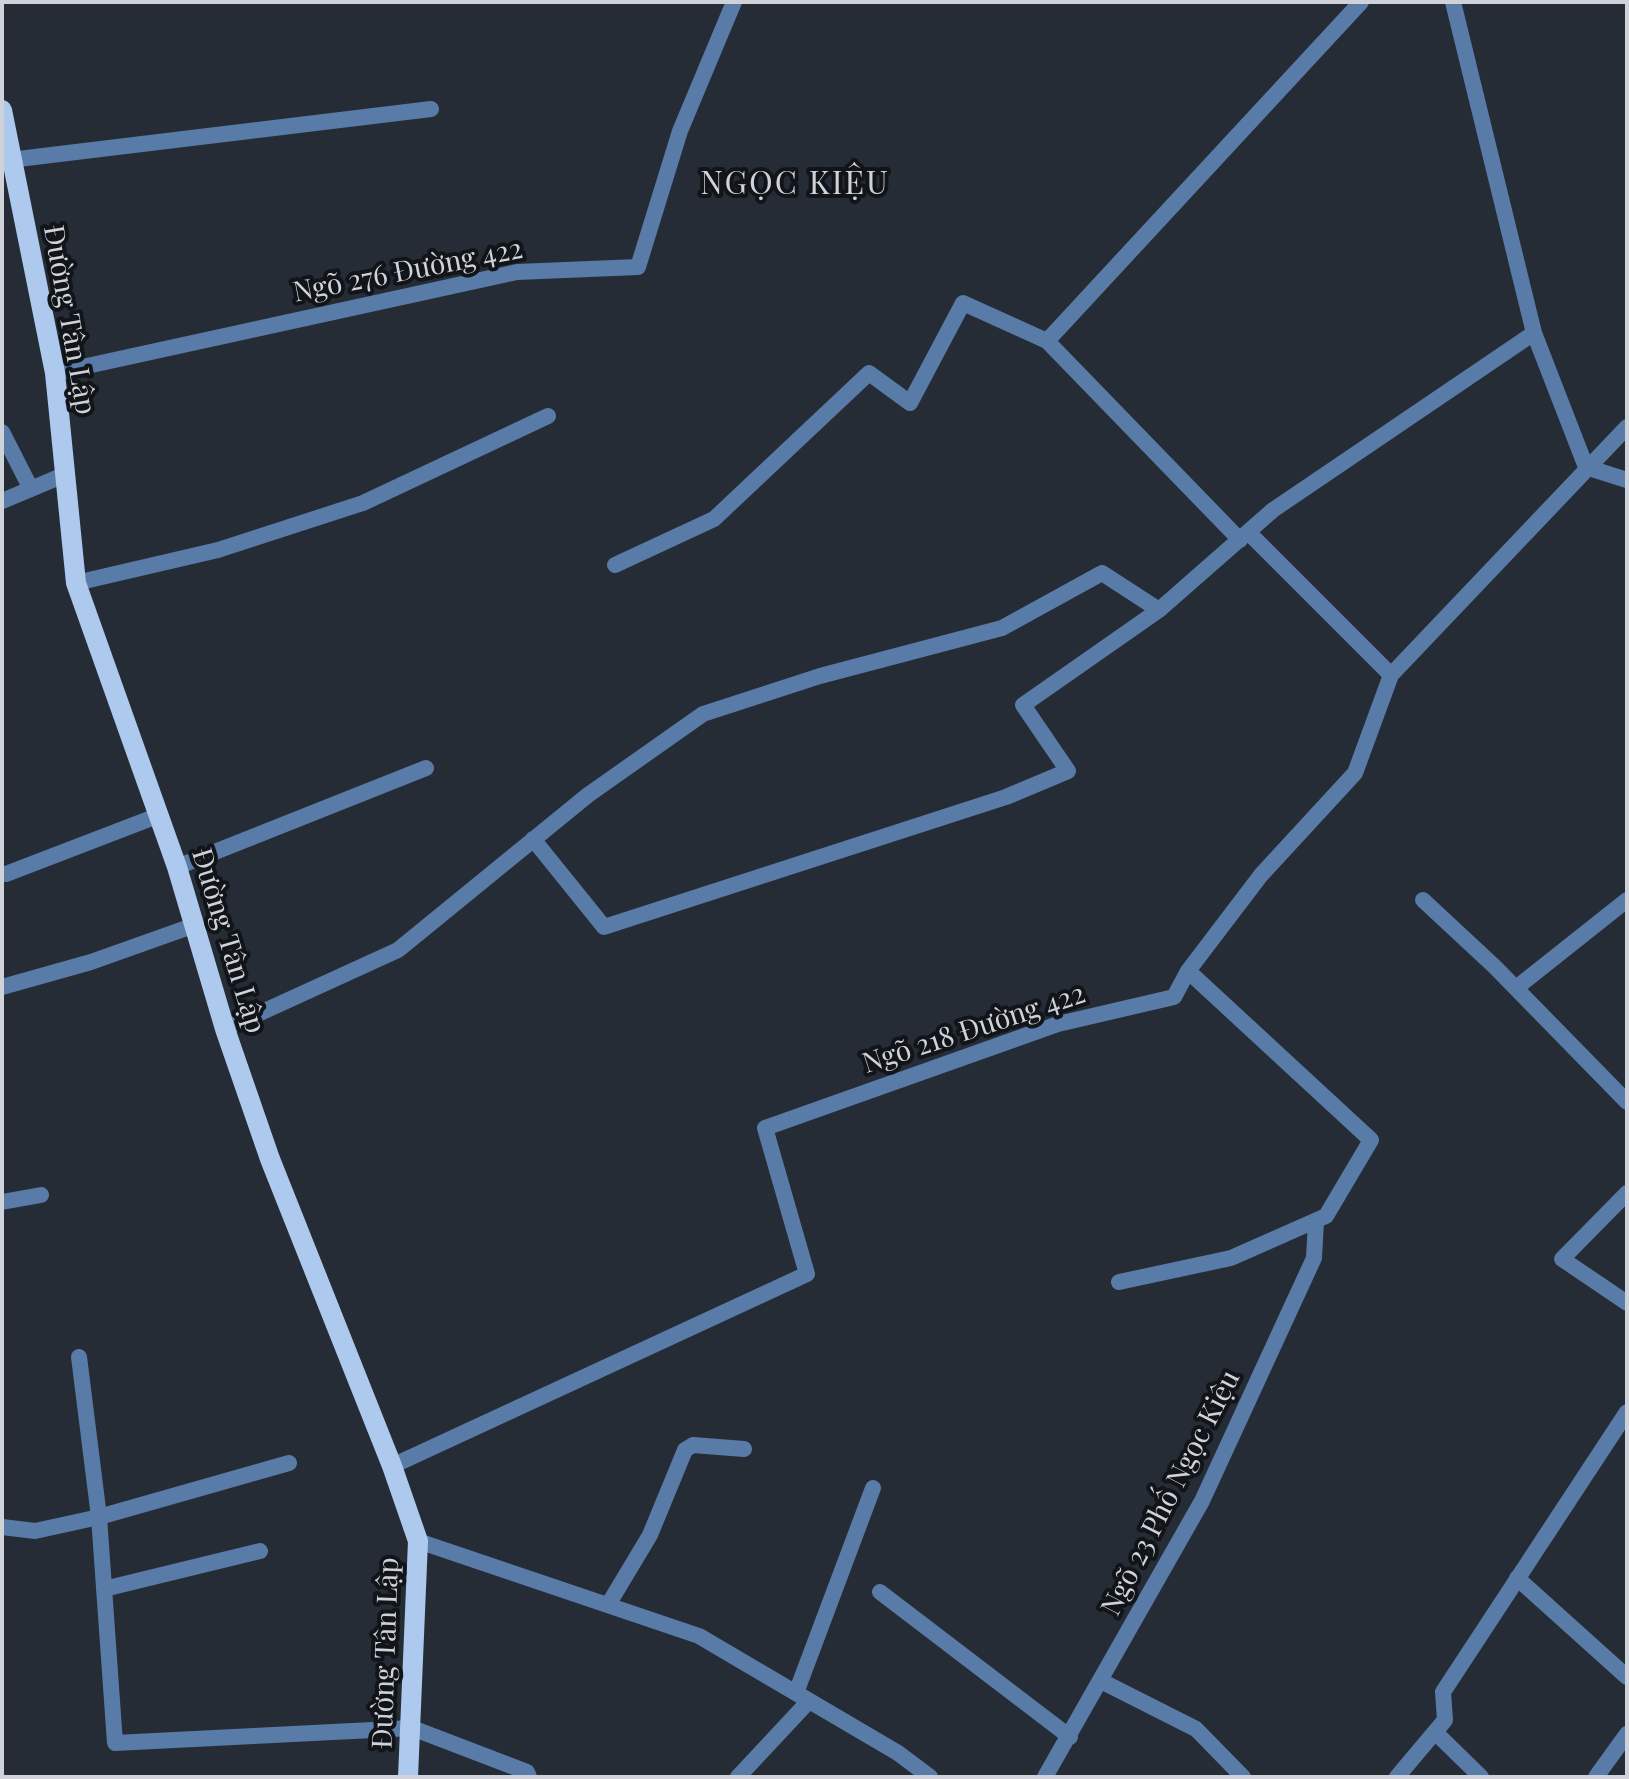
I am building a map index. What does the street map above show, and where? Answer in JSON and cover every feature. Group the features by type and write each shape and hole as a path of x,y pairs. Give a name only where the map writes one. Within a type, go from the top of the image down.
{"main road":[{"name":"Đường Tân Lập","path":"2,110 55,373 76,583 177,867 225,1029 270,1159 392,1466 418,1541 408,1777"}],"street":[{"name":"Ngõ 276 Đường 422","path":"55,373 517,272 638,267 680,131 734,2"},
{"path":"1047,341 1361,2"},
{"path":"1453,2 1534,333 1586,467"},
{"path":"10,160 431,109"},
{"path":"615,565 714,519 869,373 910,403 963,303 1047,341 1244,536 1391,675 1627,427"},
{"path":"533,839 604,927 1006,797 1068,771 1023,705 1159,610 1273,510 1534,333"},
{"path":"76,583 218,550 363,503 548,416"},
{"path":"2,432 31,489"},
{"path":"1586,467 1627,480"},
{"path":"2,501 64,475"},
{"path":"225,1029 398,950 588,795 703,714 820,676 1002,628 1102,573 1159,610"},
{"name":"Ngõ 218 Đường 422","path":"392,1466 807,1274 765,1128 1058,1024 1174,997 1188,971 1261,875 1355,773 1391,675"},
{"path":"177,867 426,768"},
{"path":"6,874 157,816"},
{"path":"1423,900 1516,988 1627,1102"},
{"path":"1516,988 1627,900"},
{"path":"2,987 91,962 195,925"},
{"path":"1119,1282 1231,1258 1326,1216 1371,1140 1188,971"},
{"path":"1627,1193 1562,1259 1627,1303"},
{"path":"2,1202 41,1195"},
{"name":"Ngõ 23 Phố Ngọc Kiệu","path":"1045,1777 1202,1501 1314,1258 1316,1221"},
{"path":"79,1357 99,1517 115,1743 412,1728 527,1772 529,1777"},
{"path":"1397,1777 1445,1720 1443,1692 1627,1412"},
{"path":"608,1605 650,1535 685,1450 693,1445 744,1449"},
{"path":"2,1527 35,1531 99,1517 289,1463"},
{"path":"738,1777 803,1697 873,1488"},
{"path":"418,1541 699,1636 898,1753 930,1777"},
{"path":"104,1589 260,1551"},
{"path":"1517,1578 1627,1677"},
{"path":"880,1592 1070,1737"},
{"path":"1101,1681 1196,1729 1243,1777"},
{"path":"1435,1732 1481,1777"},
{"path":"1596,1777 1627,1734"}],"district":[{"name":"NGỌC KIỆU","path":"795,184"}]}
